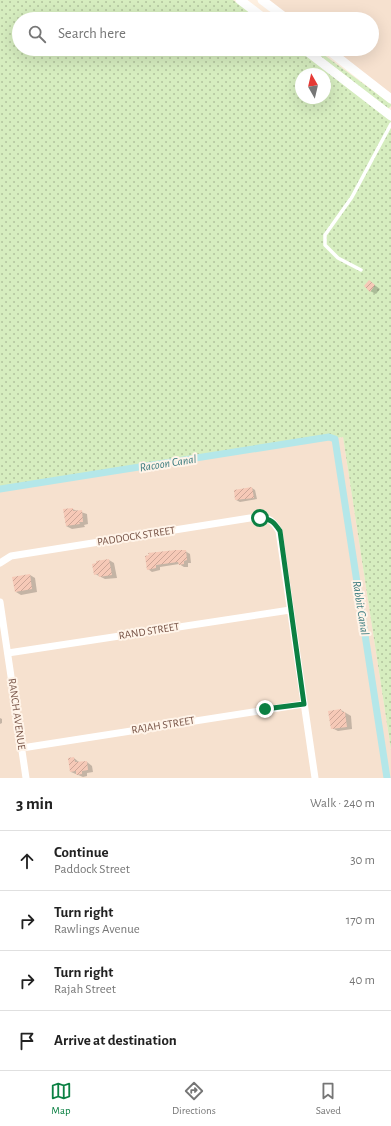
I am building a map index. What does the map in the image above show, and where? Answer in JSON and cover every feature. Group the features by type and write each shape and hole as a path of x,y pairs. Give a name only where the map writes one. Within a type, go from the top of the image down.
{"main road":[{"path":"240,0 256,12"},
{"path":"262,0 278,12"},
{"path":"313,56 390,114"},
{"path":"336,56 391,99"}],"street":[{"name":"PADDOCK STREET","path":"0,564 11,556 250,518 268,518 274,522 280,531 290,610"},
{"name":"RANCH AVENUE","path":"0,602 26,778"},
{"name":"RAND STREET","path":"8,653 290,610"},
{"path":"290,610 316,778"},
{"name":"RAJAH STREET","path":"22,748 304,704"}],"lane":[{"path":"361,270 338,258 325,246 325,235 352,197 391,124"}],"shaded area":[{"path":"268,0 391,0 391,94 342,56 379,56 379,12 284,12"},
{"path":"343,437 391,750 391,778 0,778 0,488"}],"green space":[{"path":"0,0 233,0 249,12 12,12 12,56 307,56 323,68 295,68 295,104 331,104 331,75 391,121 391,750 343,437 0,488"},
{"path":"320,56 326,56 391,104 388,109"}],"building":[{"path":"369,280 375,285 370,292 364,286"},
{"path":"252,487 254,498 235,500 234,490"},
{"path":"73,508 73,511 82,510 83,522 79,522 80,524 66,526 63,509"},
{"path":"186,550 187,560 184,561 184,564 179,565 178,562 156,565 156,568 147,570 145,556 149,555 148,553"},
{"path":"109,559 112,575 99,577 98,574 94,575 92,564 96,563 96,561"},
{"path":"30,574 32,589 15,592 12,577"},
{"path":"341,709 342,712 345,712 347,727 331,729 328,711"},
{"path":"74,757 75,762 87,761 88,770 82,771 82,774 76,775 76,771 70,772 68,758"}],"waterway":[{"name":"Racoon Canal","path":"0,489 329,437 335,439 387,778"}],"route":[{"path":"260,518 268,518 274,522 280,531 304,704 265,709"}],"water label":[{"name":"Rabbit Canal","path":"361,608"}]}
